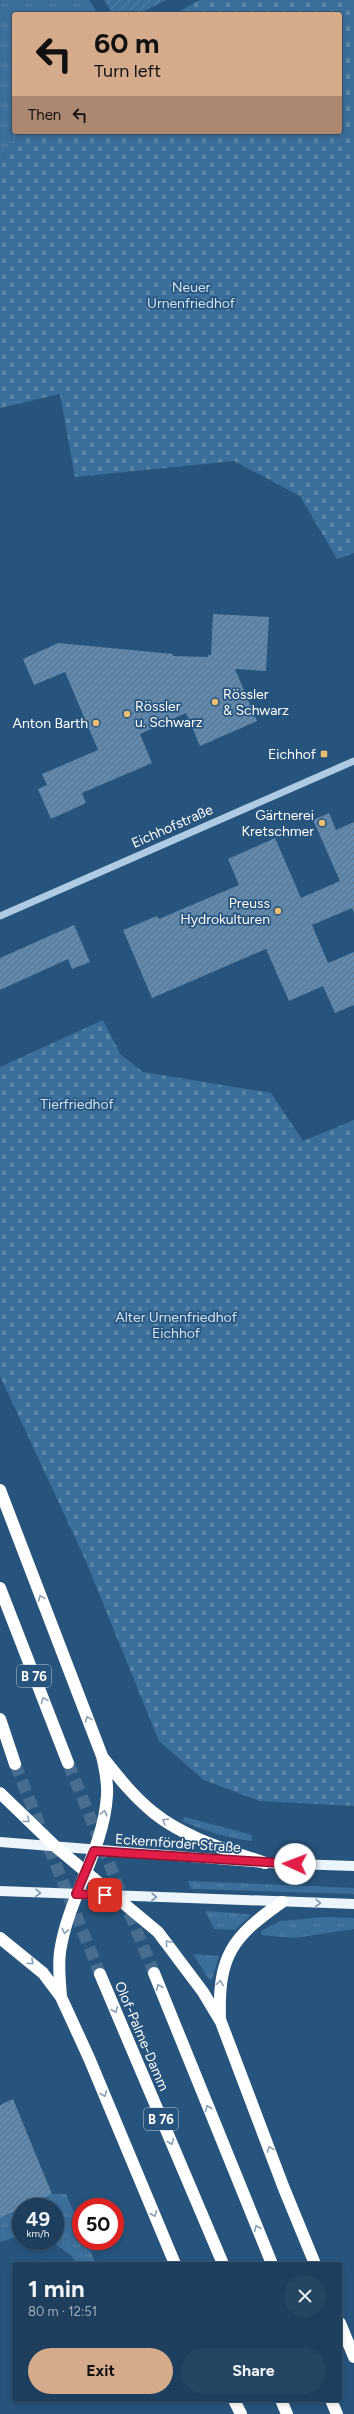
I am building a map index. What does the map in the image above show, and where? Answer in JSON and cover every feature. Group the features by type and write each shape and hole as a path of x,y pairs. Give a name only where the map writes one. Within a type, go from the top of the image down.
{"highway":[{"path":"0,1490 102,1756 108,1794 94,1851 76,1894 60,1951 61,1997"},
{"name":"B 76","path":"0,1588 68,1763"},
{"path":"0,1719 15,1764"},
{"path":"102,1756 136,1798 164,1820 209,1843 265,1863"},
{"path":"0,1793 56,1846 115,1895 165,1940 196,1981 221,2022 283,2186 314,2262"},
{"path":"221,2022 219,1989 225,1961 242,1934 282,1902"},
{"path":"0,1938 43,1973 61,1997 89,2058 174,2262"},
{"path":"154,1973 271,2262"},
{"name":"Olof-Palme-Damm","path":"100,1974 222,2262"},
{"path":"342,2328 354,2357"},
{"path":"235,2402 241,2414"},
{"path":"282,2402 287,2414"},
{"path":"332,2402 337,2414"}],"main road":[{"name":"Eckernförder Straße","path":"0,1842 56,1846 94,1851 265,1863 354,1866"},
{"path":"0,1891 354,1904"}],"street":[{"name":"Eichhofstraße","path":"0,916 354,761"}],"green space":[{"path":"0,0 89,0 97,12 12,12 12,134 18,134 0,161"},
{"path":"104,0 166,0 142,12 112,12"},
{"name":"Neuer Urnenfriedhof","path":"200,0 354,0 354,553 337,559 300,496 234,461 75,477 60,394 0,408 0,161 18,134 342,134 342,12 178,12"},
{"name":"Alter Urnenfriedhof Eichhof","path":"103,1020 120,1054 143,1072 271,1093 303,1141 354,1120 354,1806 259,1801 204,1780 159,1741 85,1559 0,1376 0,1067"},
{"path":"185,1817 252,1835 252,1841 216,1834 199,1828 182,1821"},
{"path":"188,1881 354,1888 354,1894 191,1889"},
{"path":"205,1911 251,1915 235,1930 214,1929"},
{"path":"325,1917 354,1918 354,1929 295,1938 261,1935 261,1931 280,1921"},
{"path":"193,1954 219,1956 212,1980 208,1978"},
{"path":"52,2194 66,2194 72,2208 72,2250 90,2250 95,2262 75,2262 72,2256 64,2250 64,2198 43,2198"},
{"path":"12,2213 12,2238 0,2242 0,2218"}],"building":[{"path":"213,614 269,617 266,671 235,669 257,721 200,746 186,713 140,734 152,763 82,793 86,803 51,819 38,789 47,785 42,774 98,750 65,672 34,685 23,659 58,643 173,654 173,656 208,657 208,655 211,655"},
{"path":"329,813 336,830 354,822 354,913 352,908 312,925 328,963 354,952 354,1005 335,1013 323,986 289,1001 266,949 152,998 123,930 157,916 159,919 239,885 228,859 275,838 301,898 340,881 313,820"},
{"path":"74,925 90,962 72,969 68,959 0,990 0,958"},
{"path":"13,2099 52,2194 43,2198 12,2198 12,2212 0,2218 0,2105"}],"tunnel":[{"path":"68,1763 154,1973"},
{"path":"15,1764 100,1974"}],"place":[{"name":"Rössler & Schwarz","path":"215,702"},
{"name":"Rössler u. Schwarz","path":"127,714"},
{"name":"Anton Barth","path":"96,723"},
{"name":"Eichhof","path":"324,754"},
{"name":"Gärtnerei Kretschmer","path":"322,823"},
{"name":"Preuss Hydrokulturen","path":"278,911"}],"route":[{"path":"105,1895 76,1894 94,1851 295,1864"}],"park label":[{"name":"Tierfriedhof","path":"77,1104"}]}
